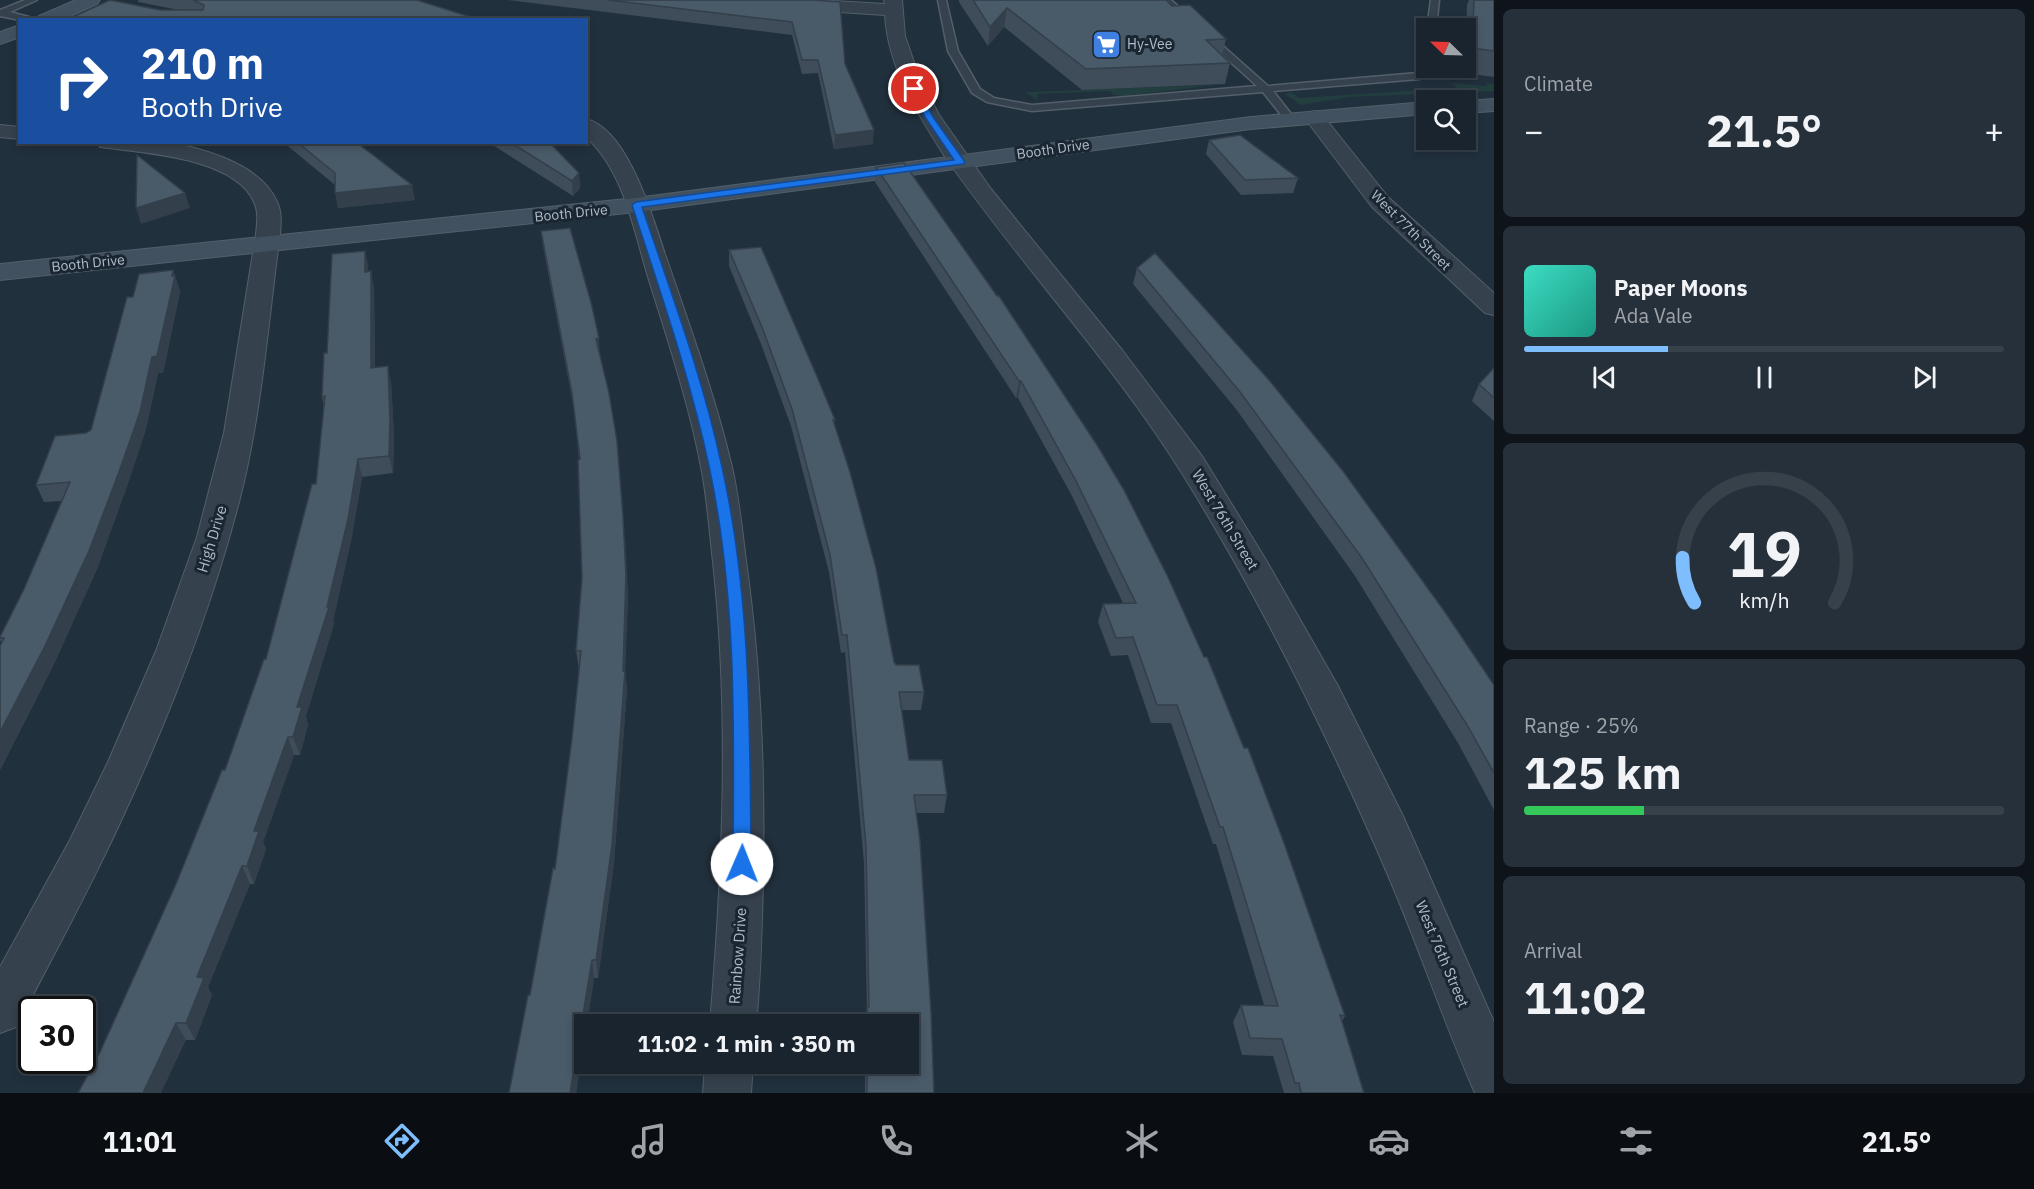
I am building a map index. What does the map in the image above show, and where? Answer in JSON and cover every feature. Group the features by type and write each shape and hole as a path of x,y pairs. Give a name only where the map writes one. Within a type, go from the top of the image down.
{"street":[{"path":"730,0 892,5"},
{"path":"50,18 95,1"},
{"name":"West 76th Street","path":"892,5 903,63 929,117 960,162 1098,337 1192,465 1290,629 1378,806 1471,1021 1494,1082"},
{"path":"0,38 18,31"},
{"path":"1476,106 1494,105"},
{"name":"Booth Drive","path":"0,272 636,205 1290,119 1416,109"},
{"name":"West 77th Street","path":"1314,117 1380,201 1494,308"},
{"name":"Rainbow Drive","path":"588,127 617,156 636,205 696,385 716,468 735,589 743,733 742,911 734,1014"},
{"path":"0,131 18,133"},
{"name":"High Drive","path":"0,1012 110,801 155,700 200,578 225,496 242,416 266,245 268,227 266,200 259,189 248,179 234,170 190,156 120,144"},
{"path":"727,1093 728,1074"}],"lane":[{"path":"0,13 33,0"},
{"path":"942,0 953,51 978,94 999,102 1032,108 1416,76"},
{"path":"1166,0 1264,87 1290,119"},
{"path":"1433,18 1435,0"},
{"path":"0,13 26,18"}],"green space":[{"path":"1452,83 1487,86 1487,83 1494,84 1494,91 1425,90 1457,88"},
{"path":"1216,85 1122,96 1114,95 1110,91 1037,94 1037,100 1025,92"},
{"path":"1416,91 1416,94 1349,97 1301,105 1285,94 1291,92 1299,98"}],"building":[{"path":"110,0 160,10 203,10 204,5 193,0 417,0 474,18 70,18"},
{"path":"608,0 840,2 845,64 874,130 835,135 818,60 802,60 792,22"},
{"path":"973,0 1166,0 1172,6 1190,5 1226,39 1206,40 1230,63 1086,69 1007,8 990,27"},
{"path":"1474,0 1494,0 1494,51 1476,49 1476,18 1473,18"},
{"path":"1240,135 1298,178 1245,180 1209,140"},
{"path":"299,144 359,144 412,185 335,193 335,173"},
{"path":"513,144 551,144 579,173 572,181"},
{"path":"137,155 185,193 136,208"},
{"path":"904,163 999,296 1097,445 1124,490 1168,577 1204,657 1207,657 1244,748 1248,748 1283,840 1345,1016 1340,1015 1364,1093 1301,1093 1299,1083 1295,1083 1282,1039 1250,1038 1241,1005 1278,1006 1223,827 1220,827 1177,705 1157,705 1133,637 1116,638 1103,604 1136,603 1075,479 1021,381 876,167"},
{"path":"570,228 599,338 596,339 609,393 617,441 623,516 626,575 623,671 625,671 612,845 596,960 592,960 583,1014 574,1014 574,1069 570,1093 509,1093 528,995 530,995 553,868 555,869 581,651 576,651 582,578 578,460 580,459 572,393 541,231"},
{"path":"761,247 835,420 833,420 850,472 876,568 894,662 896,665 919,665 924,692 899,692 909,760 942,760 947,795 914,795 920,841 934,1093 867,1093 867,1074 919,1074 919,1014 867,1014 867,1007 869,1007 866,846 847,635 842,635 830,555 792,409 762,327 729,250"},
{"path":"365,251 365,272 371,271 371,368 388,366 389,456 358,459 348,519 327,607 329,607 297,707 302,707 293,737 288,737 254,831 259,831 247,866 242,866 197,977 204,978 186,1023 176,1023 143,1093 78,1093 88,1074 96,1074 96,1059 176,884 222,770 225,770 264,659 266,659 312,484 316,484 325,396 322,397 324,353 327,353 332,254"},
{"path":"1155,253 1269,380 1343,471 1445,612 1494,685 1494,773 1467,725 1362,558 1240,392 1137,268"},
{"path":"173,270 172,276 175,276 157,356 152,357 140,412 119,472 89,551 44,648 0,732 0,646 4,638 0,637 24,589 70,482 36,485 55,436 86,433 91,430 127,297 133,297 139,274"},
{"path":"1494,368 1494,398 1479,384"}],"place":[{"name":"Hy-Vee","path":"1106,44"}],"route":[{"path":"742,864 743,721 735,589 716,468 696,385 636,205 960,162 929,117 914,89"}]}
